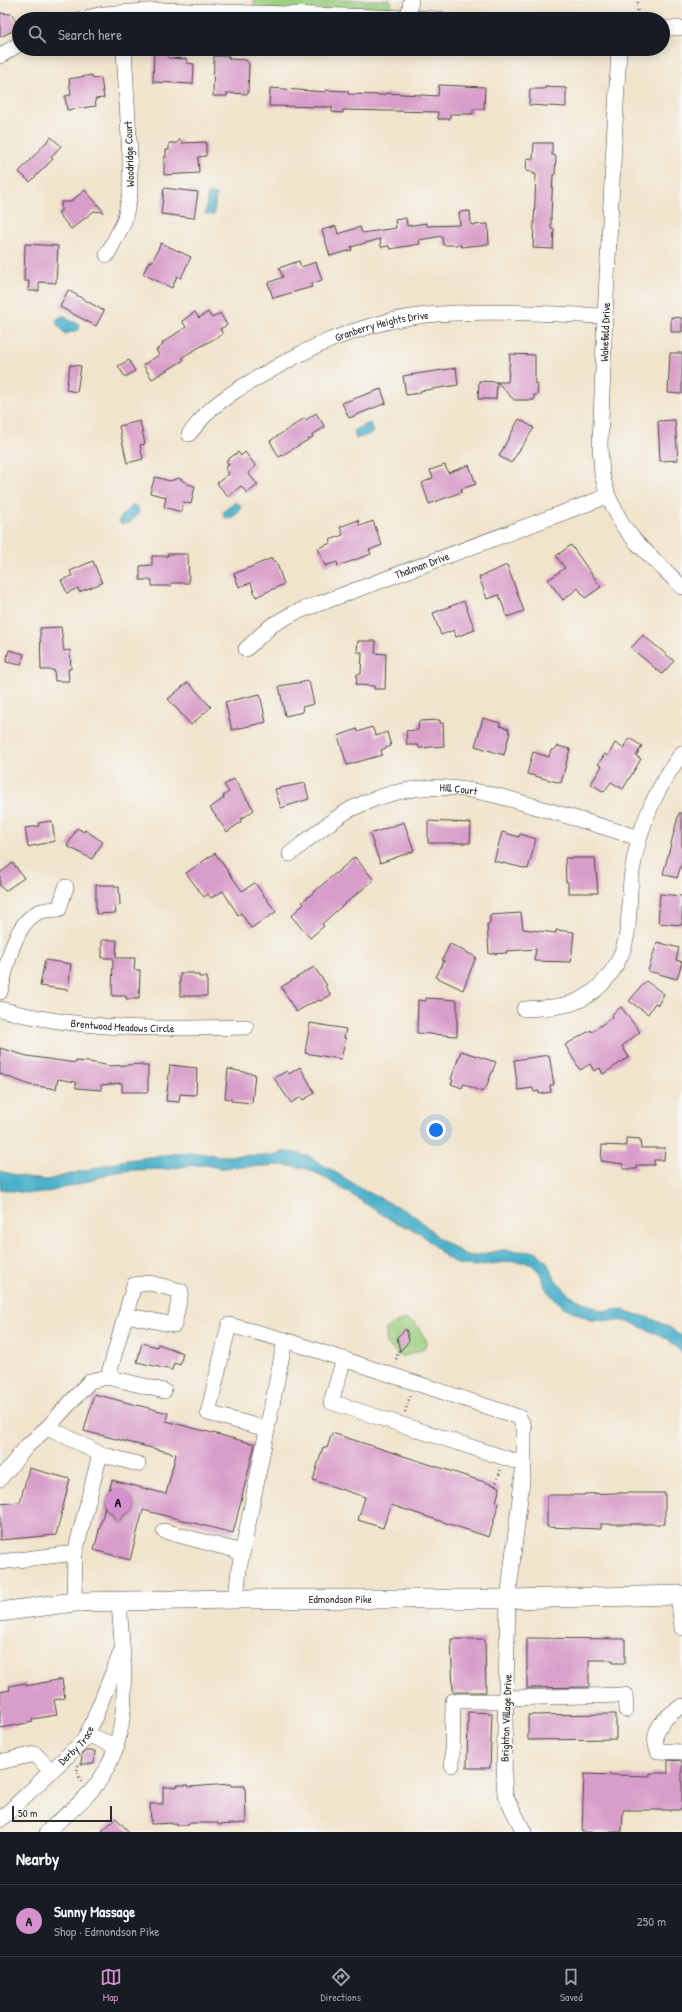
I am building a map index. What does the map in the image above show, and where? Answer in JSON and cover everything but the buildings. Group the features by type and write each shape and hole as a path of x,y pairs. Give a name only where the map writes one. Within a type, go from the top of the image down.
{"main road":[{"name":"Edmondson Pike","path":"0,1612 74,1602 236,1599 508,1599 680,1595"}],"street":[{"path":"409,12 411,0"},
{"path":"162,12 182,10 238,12"},
{"path":"670,28 682,28"},
{"path":"0,56 12,48"},
{"name":"Woodridge Court","path":"106,255 124,222 130,194 130,156 124,56"},
{"name":"Wakefield Drive","path":"619,56 605,316 600,456 602,475 608,496 618,516 633,538 682,587"},
{"name":"Granberry Heights Drive","path":"189,434 218,404 260,376 317,345 365,328 406,318 445,314 498,313 605,316"},
{"name":"Thalman Drive","path":"246,649 272,625 294,613 608,496"},
{"path":"524,1009 557,1006 577,1001 597,988 614,970 627,936 630,886 639,838 649,810 669,773 682,753"},
{"name":"Hill Court","path":"290,854 350,810 397,793 429,787 459,787 493,794 639,838"},
{"path":"0,992 13,947 22,929 35,914 41,911 59,909 66,887"},
{"name":"Brentwood Meadows Circle","path":"0,1009 49,1021 108,1027 246,1027"},
{"path":"108,1377 126,1315"},
{"name":"Brighton Village Drive","path":"267,1429 208,1413 229,1325 285,1340 519,1417 524,1427 524,1464 508,1599 504,1777 506,1795 524,1832"},
{"path":"236,1599 242,1552 285,1340"},
{"path":"344,1360 331,1402 524,1464"},
{"path":"0,1479 27,1446 48,1427 90,1381 108,1377 164,1391"},
{"path":"48,1427 100,1454 138,1464"},
{"path":"74,1602 75,1553 100,1454"},
{"path":"164,1531 242,1552"},
{"path":"0,1562 75,1553"},
{"path":"680,1595 682,1628"},
{"name":"Derby Trace","path":"48,1832 88,1794 103,1776 117,1747 123,1722 124,1671 119,1601"},
{"name":"Derby Trace","path":"0,1820 78,1746 87,1734 122,1649"},
{"path":"452,1765 453,1701 625,1695 626,1710"},
{"path":"682,1706 661,1723 657,1730 655,1742 658,1751 682,1752"},
{"path":"87,1734 117,1747"},
{"path":"0,1762 35,1754 51,1771"}],"path":[{"path":"637,12 638,0"},
{"path":"404,1418 412,1392 411,1381"},
{"path":"78,1746 77,1772 88,1794"}],"green space":[{"path":"254,0 391,0 391,12 254,12"},
{"path":"404,1319 415,1323 427,1341 424,1349 402,1357 386,1344 386,1328"}],"water":[{"path":"208,194 216,195 214,215 205,214"},
{"path":"62,316 66,316 71,321 78,323 80,325 79,330 65,334 56,323 57,319"},
{"path":"370,423 373,433 356,439 354,430"},
{"path":"234,503 238,503 241,507 240,511 230,519 226,518 223,515 224,511"},
{"path":"131,506 137,506 139,513 129,523 122,524 119,522 122,515"},
{"path":"188,1152 222,1156 271,1155 284,1152 298,1153 310,1157 366,1191 414,1215 439,1238 464,1254 472,1256 502,1250 537,1252 547,1262 555,1279 570,1296 600,1310 606,1311 623,1309 631,1313 650,1318 669,1327 682,1336 682,1352 667,1339 634,1324 624,1321 590,1320 562,1306 547,1291 540,1273 530,1263 515,1261 473,1266 457,1264 446,1257 420,1233 391,1220 322,1176 305,1168 284,1165 220,1168 206,1165 186,1166 169,1169 132,1170 109,1173 90,1181 44,1193 26,1193 0,1189 0,1171 28,1178 47,1180 126,1160"}],"place":[{"name":"Sunny Massage","path":"118,1522"}]}
